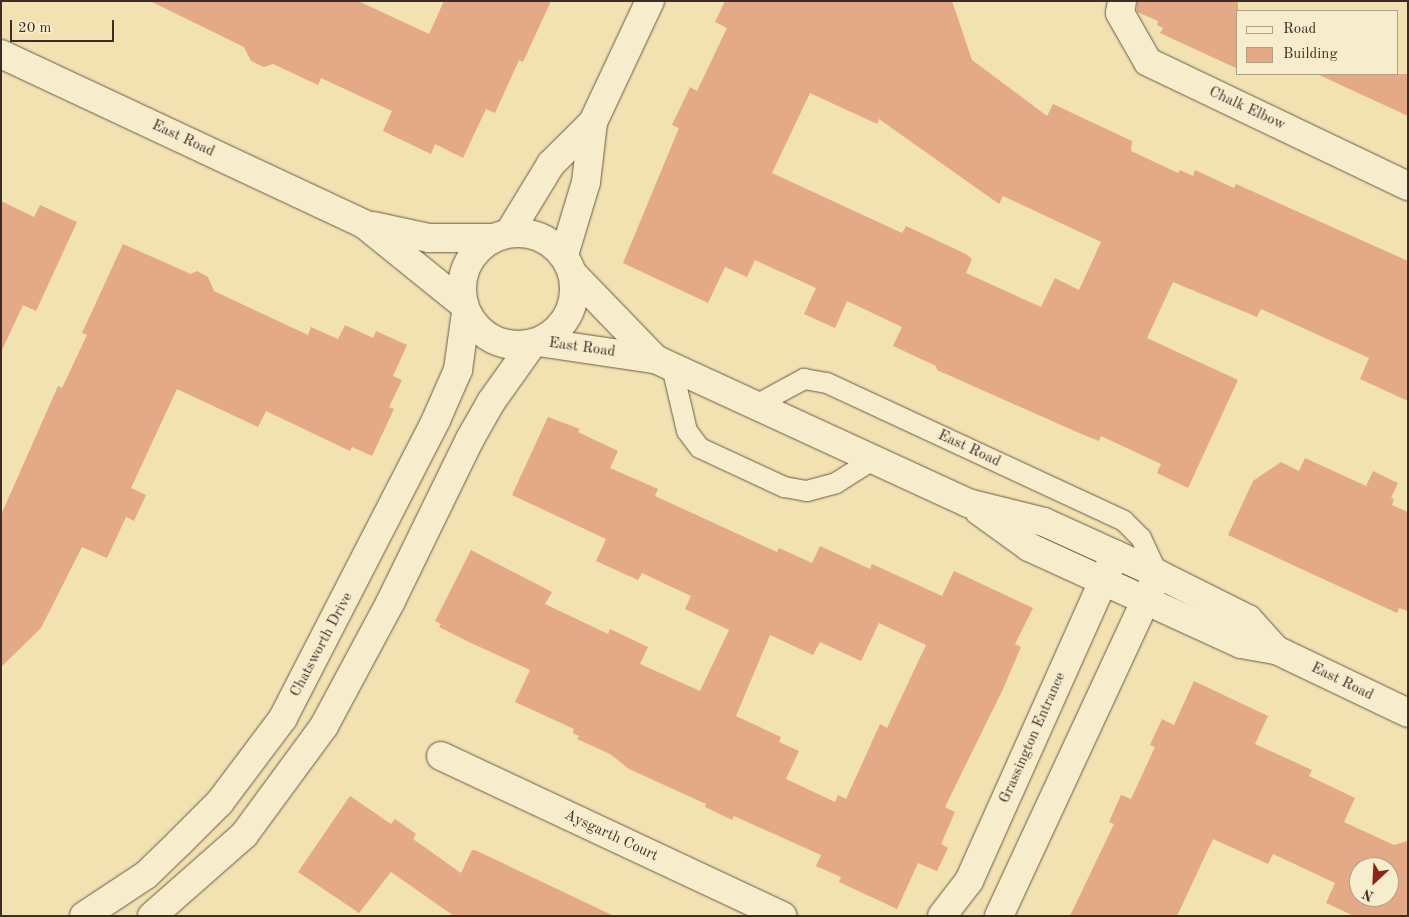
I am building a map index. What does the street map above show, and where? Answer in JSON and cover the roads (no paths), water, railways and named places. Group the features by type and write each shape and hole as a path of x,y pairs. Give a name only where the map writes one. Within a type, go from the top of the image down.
{"street":[{"path":"593,122 551,164 501,236 472,254 464,270 461,288 465,308 488,337 510,345 536,342 554,332 567,318 573,300 568,264 586,182 593,122 650,1"},
{"name":"Chalk Elbow","path":"1122,1 1120,12 1148,62 1408,186"},
{"name":"East Road","path":"1,54 364,224 429,238 501,236"},
{"name":"East Road","path":"364,224 465,308"},
{"path":"501,236 536,236 568,264"},
{"name":"East Road","path":"568,264 664,363"},
{"name":"Chatsworth Drive","path":"90,914 146,875 220,802 251,764 283,718 353,587 458,370 465,308"},
{"path":"152,916 244,835 282,786 324,726 390,604 470,439 491,402 536,342"},
{"name":"East Road","path":"536,342 664,363 968,503 1029,547 1241,644 1276,650 1408,713"},
{"name":"East Road","path":"968,503 1044,522 1158,574 1248,619 1276,650"},
{"name":"Grassington Entrance","path":"942,916 969,881 1115,554"},
{"path":"999,916 1158,574"},
{"path":"353,587 390,604"},
{"name":"Aysgarth Court","path":"441,756 782,916"}],"lane":[{"path":"664,363 686,431 700,448 784,487 807,491 836,483 874,459"},
{"name":"East Road","path":"756,405 804,379 827,383 1124,521 1142,538 1158,574"}]}
